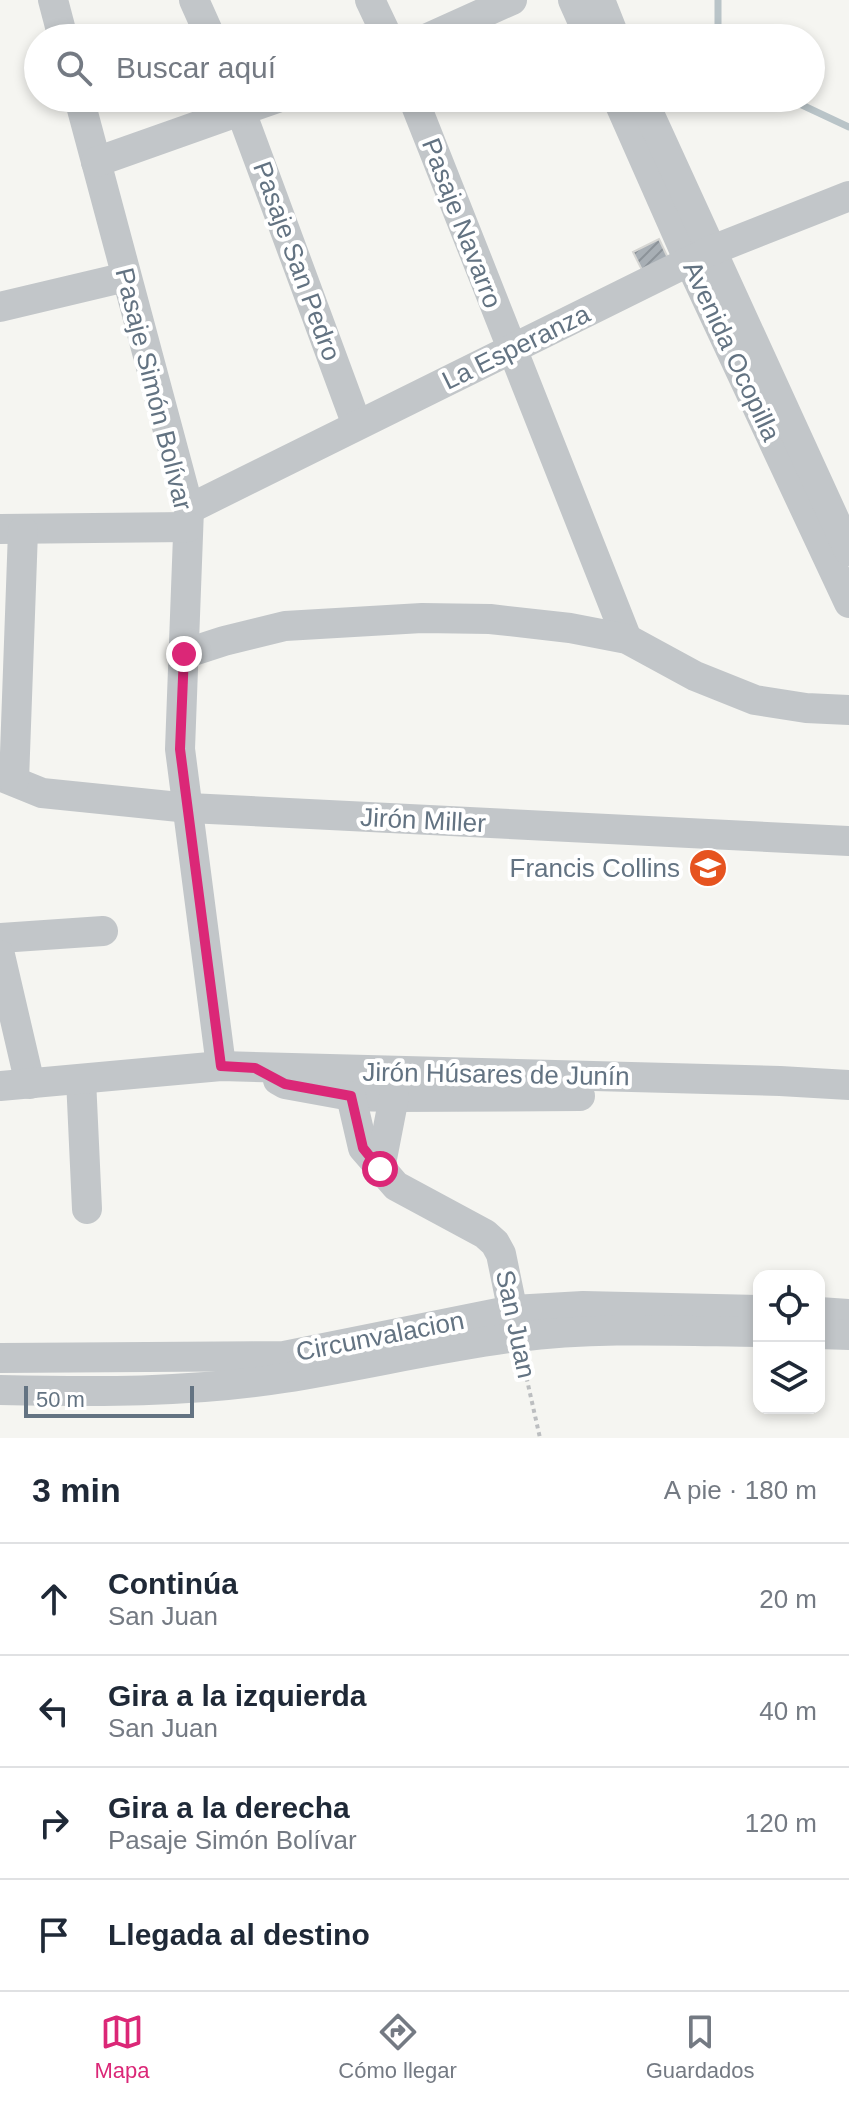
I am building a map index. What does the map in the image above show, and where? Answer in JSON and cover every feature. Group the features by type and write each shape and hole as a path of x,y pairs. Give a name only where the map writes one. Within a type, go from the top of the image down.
{"street":[{"path":"53,0 59,24"},
{"path":"194,0 205,24"},
{"path":"370,0 381,24"},
{"path":"459,24 512,0"},
{"path":"573,0 584,24"},
{"path":"600,0 609,24"},
{"name":"Pasaje Simón Bolívar","path":"83,112 188,518 180,749 221,1066"},
{"path":"96,162 221,112"},
{"name":"Pasaje San Pedro","path":"242,112 357,425"},
{"name":"Pasaje Navarro","path":"419,112 627,639"},
{"name":"Avenida Ocopilla","path":"624,112 849,551"},
{"name":"Avenida Ocopilla","path":"647,112 700,256 849,603"},
{"name":"La Esperanza","path":"188,518 357,425 700,256 849,196"},
{"path":"0,307 126,277"},
{"path":"7,778 12,530 188,518"},
{"path":"184,654 285,626 422,618 490,619 570,628 627,639 695,676 755,700 806,708 849,710"},
{"name":"Jirón Miller","path":"7,778 42,793 189,808 849,841"},
{"path":"0,938 103,931"},
{"path":"0,955 30,1084"},
{"name":"Jirón Húsares de Junín","path":"0,1086 221,1066 849,1085"},
{"path":"255,1068 285,1084 351,1096"},
{"path":"81,1079 87,1209"},
{"name":"Jirón Húsares de Junín","path":"351,1096 782,1096 849,1100"},
{"name":"San Juan","path":"351,1096 363,1148 396,1186 485,1234 495,1243 501,1254 515,1323"},
{"path":"380,1169 394,1097"},
{"name":"Circunvalacion","path":"0,1390 110,1393 282,1379 583,1306 753,1310"},
{"path":"825,1312 849,1314"},
{"name":"Circunvalacion","path":"0,1358 284,1356 515,1323 602,1331 753,1332"},
{"path":"825,1334 849,1335"}],"path":[{"name":"San Juan","path":"515,1323 540,1438"}],"building":[{"path":"659,239 668,258 642,270 633,252"}],"waterway":[{"path":"718,0 718,24"},
{"path":"817,112 849,127"}],"place":[{"name":"Francis Collins","path":"708,868"}],"route":[{"path":"184,654 180,749 221,1066 255,1068 285,1084 351,1096 363,1148 380,1169"}]}
